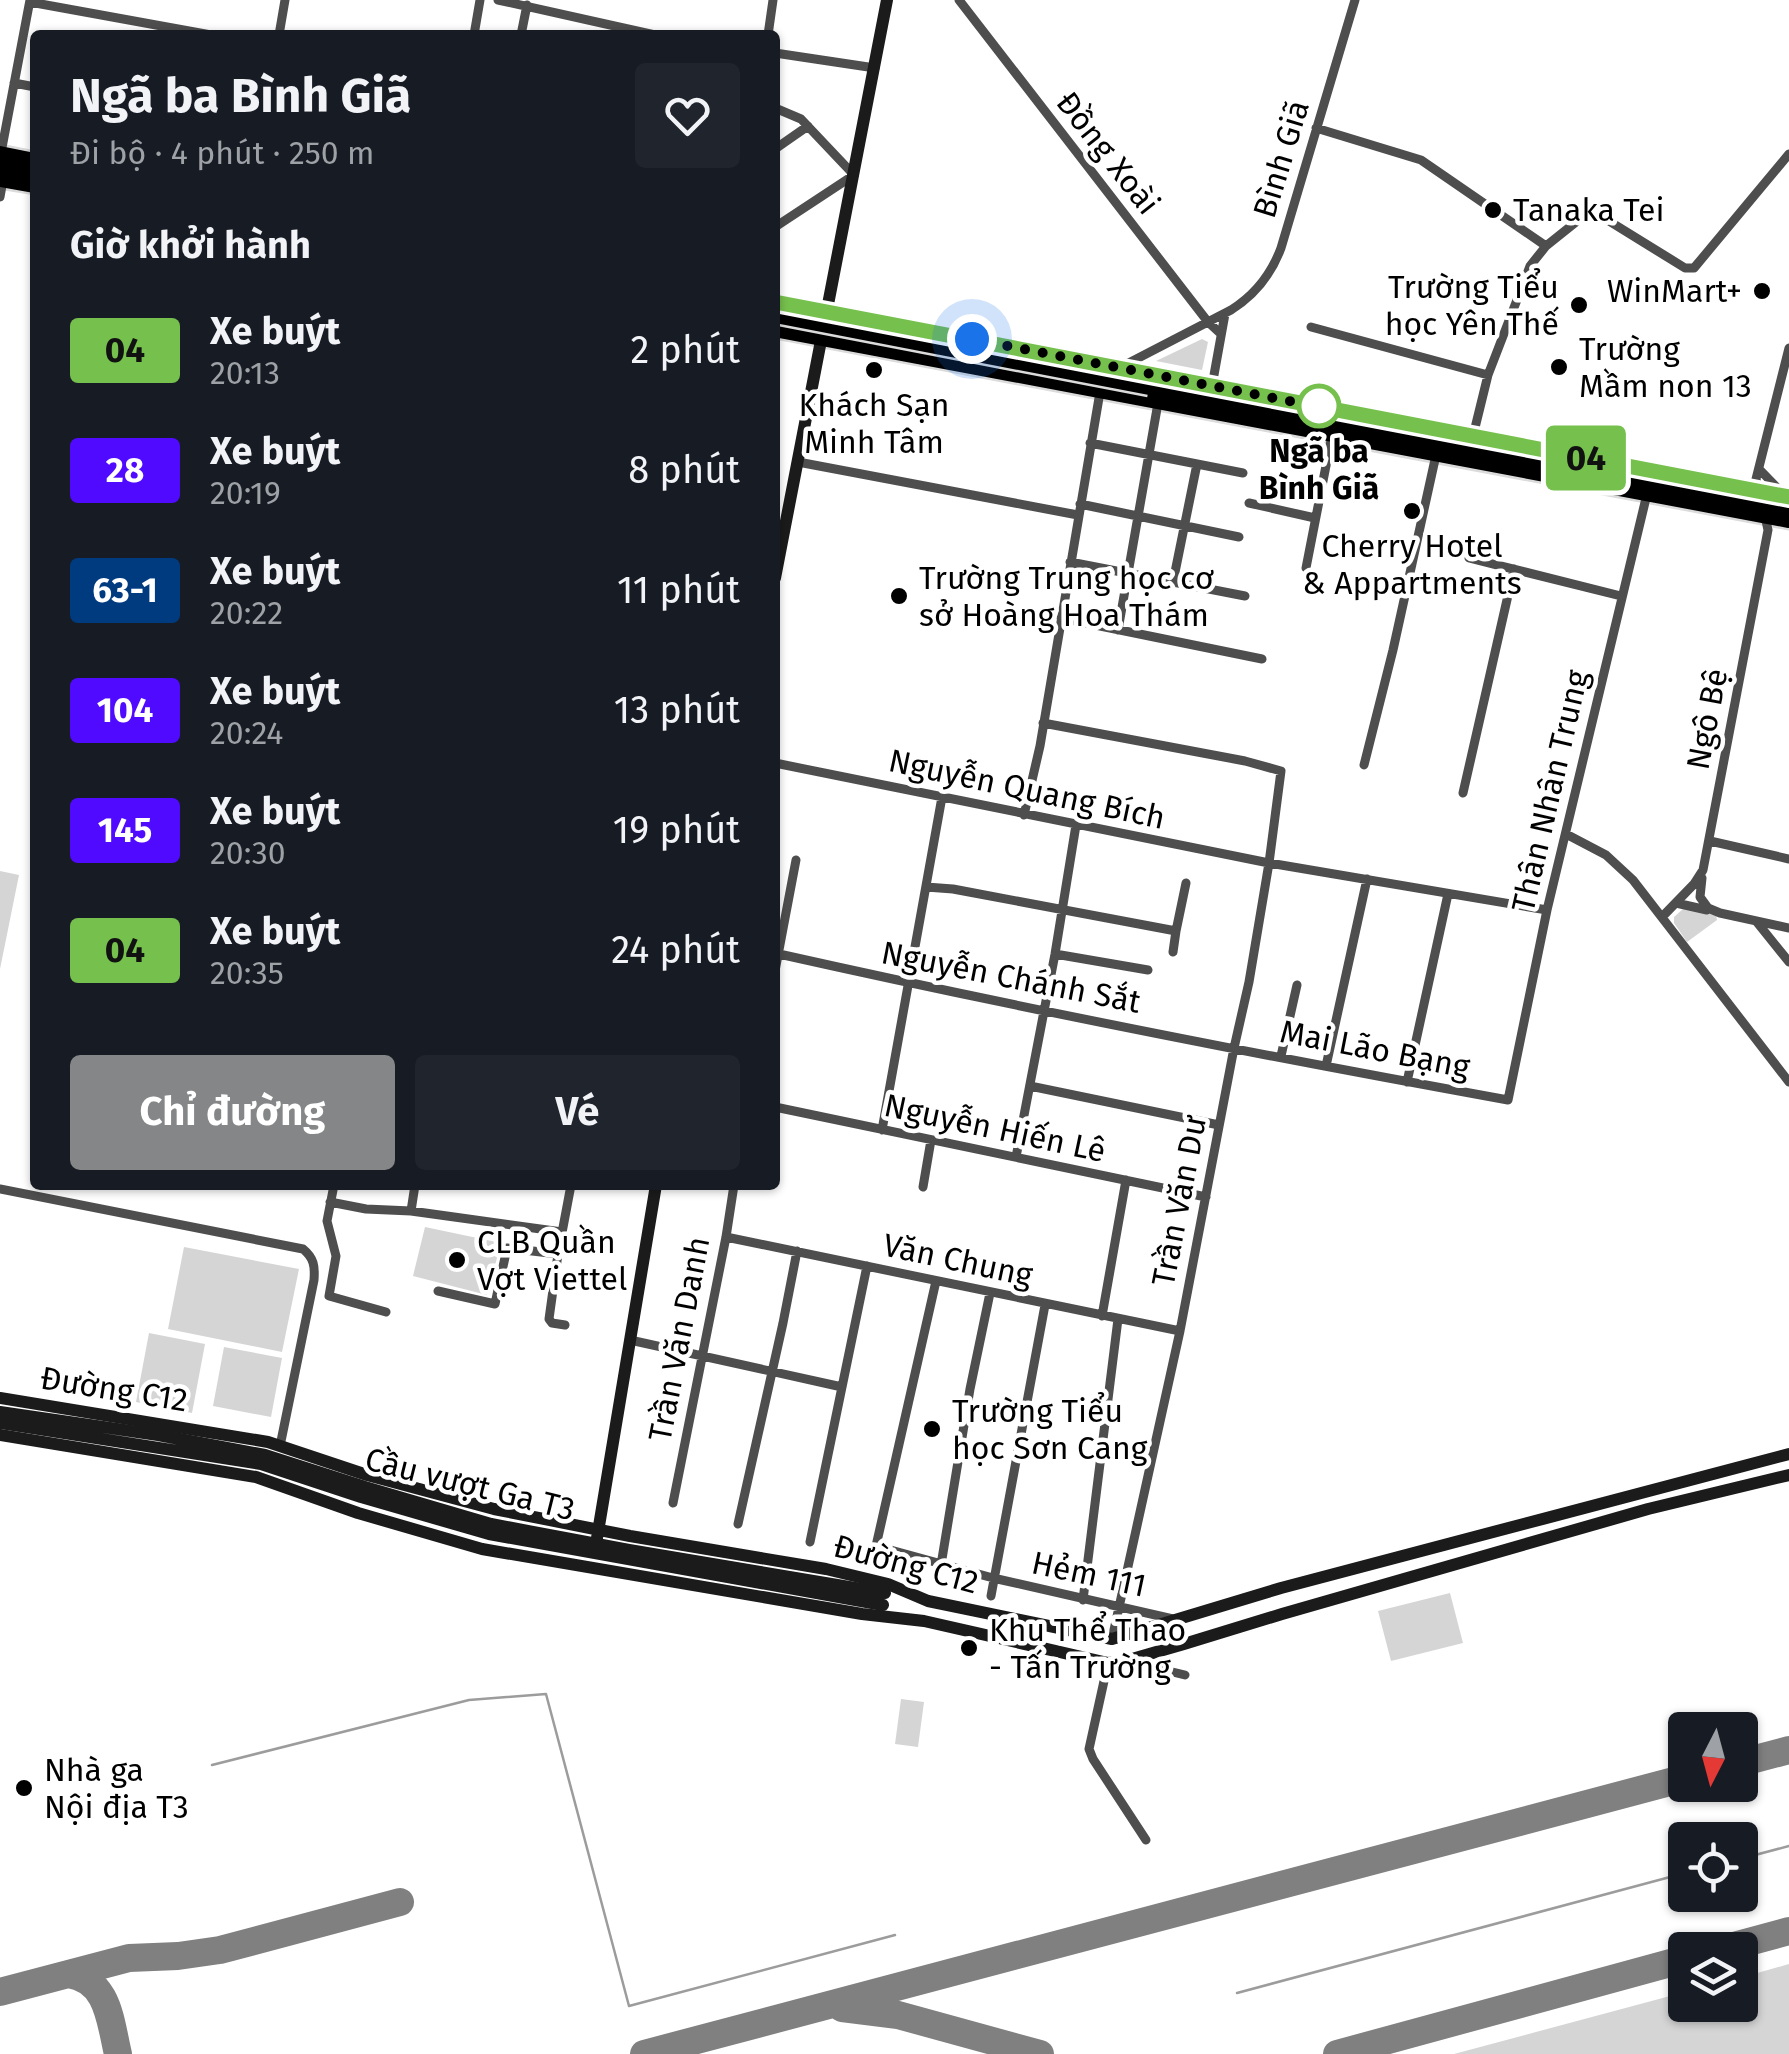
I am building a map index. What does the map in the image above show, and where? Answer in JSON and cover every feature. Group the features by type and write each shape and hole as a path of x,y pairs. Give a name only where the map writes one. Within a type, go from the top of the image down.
{"main road":[{"path":"780,553 887,0"},
{"path":"0,153 30,159"},
{"path":"1,175 30,173"},
{"path":"1,175 30,184"},
{"path":"780,303 1473,436 1762,504 1789,521"},
{"path":"780,317 1762,504"},
{"path":"893,352 898,325"},
{"path":"780,331 1647,494 1762,504 1788,501"},
{"path":"592,1568 655,1190"},
{"name":"Đường C12","path":"0,1398 268,1442 367,1475 494,1509 826,1569 888,1584 928,1600 1112,1638 1281,1588 1789,1454"},
{"path":"37,1441 51,1406"},
{"name":"Cầu vượt Ga T3","path":"0,1412 264,1454 491,1524 884,1599 924,1621"},
{"name":"Cầu vượt Ga T3","path":"0,1423 261,1464 488,1534 884,1599 928,1600"},
{"name":"Đường C12","path":"0,1435 256,1476 358,1513 482,1549 862,1614 924,1621 1108,1663 1648,1509 1789,1475"}],"street":[{"path":"280,30 286,0"},
{"path":"475,30 480,0"},
{"path":"498,0 633,30"},
{"path":"769,30 773,0"},
{"name":"Đồng Xoài","path":"959,0 1221,334"},
{"name":"Bình Giã","path":"1119,368 1225,314 1254,292 1273,268 1355,0"},
{"path":"0,153 30,1 184,30"},
{"path":"522,30 527,6"},
{"path":"780,54 875,68"},
{"path":"14,83 30,86"},
{"path":"780,110 798,116 854,175 780,225"},
{"path":"780,146 808,126"},
{"path":"1316,128 1422,160 1546,246"},
{"path":"1473,436 1488,375 1528,270 1546,246 1585,215 1596,213 1684,268 1694,268 1789,154"},
{"path":"0,197 1,175"},
{"path":"1212,386 1225,314"},
{"path":"1311,326 1488,375"},
{"name":"Ngô Bệ","path":"1662,917 1703,870 1710,840 1768,530 1756,479 1789,348"},
{"path":"1024,815 1100,392"},
{"path":"1118,630 1158,403"},
{"path":"1306,568 1332,436"},
{"path":"1090,442 1244,473"},
{"path":"1364,765 1414,563 1436,455"},
{"path":"798,462 1138,516 1239,537"},
{"path":"1173,582 1197,464"},
{"path":"1759,469 1788,501"},
{"name":"Thân Nhân Trung","path":"1508,1100 1547,910 1647,494"},
{"path":"1249,503 1316,518"},
{"path":"1469,558 1621,596"},
{"path":"1070,562 1245,596"},
{"path":"1463,792 1514,569"},
{"path":"1061,618 1262,658"},
{"name":"Trần Văn Dư","path":"1043,722 1281,770 1270,863 1249,982 1180,1331 1112,1638"},
{"name":"Nguyễn Quang Bích","path":"780,764 1270,863 1547,910"},
{"path":"882,1130 942,797"},
{"path":"1016,1157 1076,825"},
{"path":"1566,834 1592,846 1633,880 1789,1080"},
{"path":"1710,840 1789,858"},
{"path":"780,948 796,860"},
{"path":"1703,870 1700,897 1708,908 1720,913"},
{"path":"1326,1066 1367,880"},
{"path":"1173,952 1186,883"},
{"path":"926,888 953,889 1176,931"},
{"path":"1407,1082 1448,894"},
{"path":"1676,903 1789,928"},
{"path":"1756,922 1789,962"},
{"name":"Nguyễn Chánh Sắt","path":"780,954 1234,1048"},
{"path":"1055,954 1148,970"},
{"path":"1280,1056 1298,985"},
{"name":"Mai Lão Bạng","path":"1234,1048 1508,1100"},
{"path":"1030,1086 1218,1125"},
{"name":"Nguyễn Hiến Lê","path":"780,1108 1206,1197"},
{"path":"922,1188 930,1140"},
{"path":"1102,1316 1126,1180"},
{"path":"0,1189 303,1249 314,1263 314,1280 280,1446"},
{"path":"333,1190 326,1221 336,1256 329,1296 386,1312"},
{"path":"410,1211 414,1190"},
{"path":"564,1326 549,1319 569,1190"},
{"name":"Trần Văn Danh","path":"673,1503 733,1190"},
{"path":"330,1202 562,1232"},
{"name":"Văn Chung","path":"726,1237 1180,1331"},
{"path":"438,1290 496,1304 506,1248 558,1254"},
{"path":"738,1524 797,1251"},
{"path":"810,1542 866,1266"},
{"name":"Hẻm 111","path":"936,1281 876,1546 993,1578 1176,1620"},
{"path":"941,1565 990,1293"},
{"path":"991,1596 1045,1304"},
{"path":"1083,1600 1118,1319"},
{"path":"630,1340 842,1387"},
{"path":"1125,1660 1185,1675"},
{"path":"1108,1663 1090,1749 1092,1759 1146,1840"}],"shaded area":[{"path":"1202,339 1208,342 1202,370 1156,361"},
{"path":"0,871 19,875 0,969"},
{"path":"1683,909 1716,915 1717,920 1687,942 1674,923 1674,917"},
{"name":"CLB Quần Vợt Viettel","path":"425,1227 501,1243 487,1295 413,1276"},
{"path":"184,1247 299,1269 282,1352 168,1329"},
{"path":"149,1333 205,1344 192,1413 136,1402"},
{"path":"224,1347 282,1358 271,1417 213,1406"},
{"path":"1450,1593 1463,1643 1391,1661 1378,1611"},
{"path":"901,1699 924,1702 918,1747 895,1744"},
{"path":"1789,1964 1789,2054 1454,2054 1668,1997 1668,2022 1758,2022 1758,1973"}],"waterway":[{"path":"212,1765 469,1700 546,1694 629,2006 895,1935"},
{"path":"1758,1854 1789,1846"},
{"path":"1237,1993 1668,1878"}],"taxiway":[{"path":"1758,1758 1789,1750"},
{"path":"644,2054 1668,1783"},
{"path":"0,1992 129,1958 220,1950 400,1902"},
{"path":"1758,1939 1789,1931"},
{"path":"1337,2054 1668,1964"},
{"path":"68,1974 82,1978 100,1993 118,2054"},
{"path":"842,2008 898,2015 1040,2054"}],"bus line":[{"name":"04","path":"780,303 1789,497"}],"place":[{"name":"Tanaka Tei","path":"1493,210"},
{"name":"WinMart+","path":"1762,291"},
{"name":"Trường Tiểu học Yên Thế","path":"1579,305"},
{"name":"Trường Mầm non 13","path":"1559,367"},
{"name":"Khách Sạn Minh Tâm","path":"874,370"},
{"name":"Ngã ba Bình Giã","path":"1319,406"},
{"name":"Cherry Hotel & Appartments","path":"1412,511"},
{"name":"Trường Trung học cơ sở Hoàng Hoa Thám","path":"899,596"},
{"name":"CLB Quần Vợt Viettel","path":"457,1260"},
{"name":"Trường Tiểu học Sơn Cang","path":"932,1429"},
{"name":"Khu Thể Thao - Tấn Trường","path":"969,1648"},
{"name":"Nhà ga Nội địa T3","path":"24,1788"}],"route":[{"path":"972,339 1325,408 1319,406"}]}
